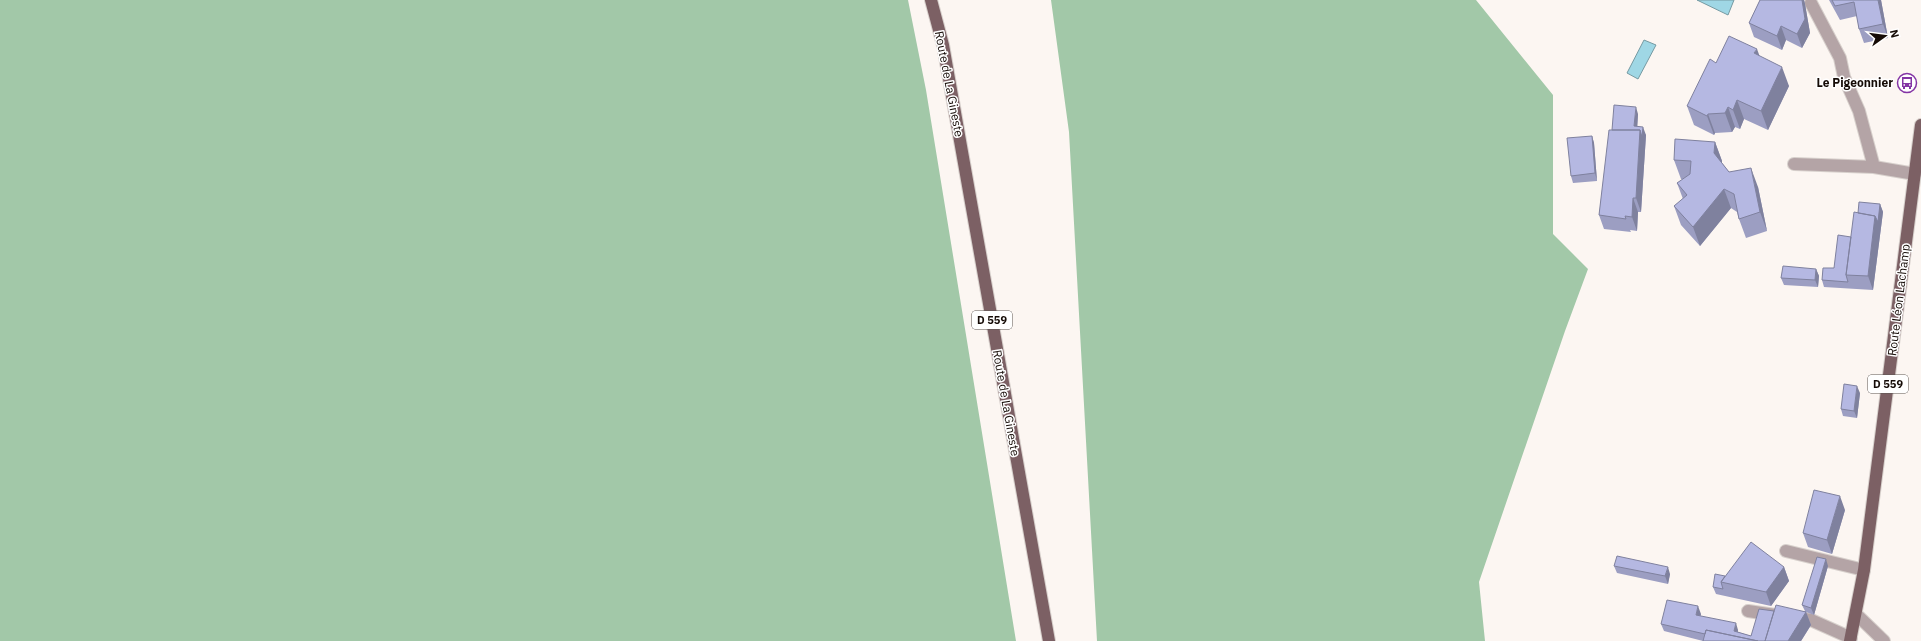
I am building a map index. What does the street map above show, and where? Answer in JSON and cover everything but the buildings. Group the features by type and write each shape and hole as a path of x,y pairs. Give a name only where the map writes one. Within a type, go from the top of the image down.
{"main road":[{"name":"Route de La Gineste","path":"930,0 943,45 1049,641"},
{"name":"Route Léon Lachamp","path":"1851,640 1864,570 1921,125"}],"lane":[{"path":"1811,3 1840,58 1844,77 1859,110 1874,167"},
{"path":"1794,164 1874,167 1915,174"},
{"path":"1786,551 1864,570"},
{"path":"1748,610 1811,620 1851,640"},
{"path":"1856,614 1884,641"}],"green space":[{"path":"0,0 908,0 926,90 1016,641 0,641"},
{"path":"1051,0 1476,0 1553,95 1553,234 1588,269 1565,331 1479,582 1485,641 1097,641 1069,132"}],"water":[{"path":"1697,0 1734,0 1728,15"},
{"path":"1644,40 1656,45 1638,79 1627,73"}],"place":[{"name":"Le Pigeonnier","path":"1907,83"}]}
